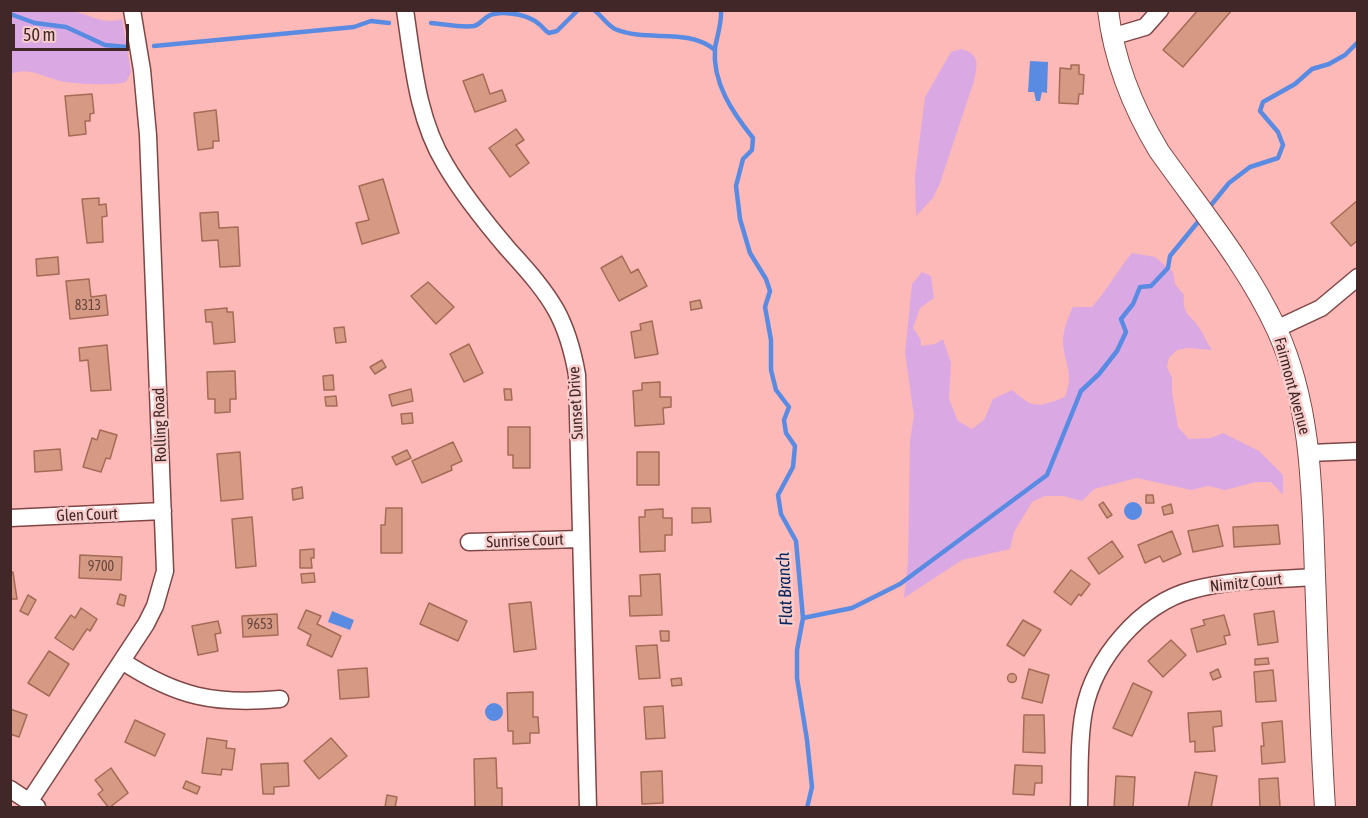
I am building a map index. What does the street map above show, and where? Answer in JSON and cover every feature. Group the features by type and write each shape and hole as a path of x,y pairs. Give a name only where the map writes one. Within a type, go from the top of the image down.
{"street":[{"name":"Rolling Road","path":"34,804 150,615 162,586 165,571 147,117 132,10"},
{"name":"Sunset Drive","path":"405,10 421,105 433,143 457,184 487,224 542,289 556,311 567,334 577,375 588,807"},
{"name":"Fairmont Avenue","path":"1108,10 1111,37 1136,109 1159,151 1234,254 1276,329 1296,386 1309,453 1325,807"},
{"path":"1111,37 1145,27 1160,10"},
{"path":"1276,329 1320,308 1358,277"},
{"path":"1309,453 1358,451"},
{"name":"Glen Court","path":"10,518 163,512"},
{"name":"Sunrise Court","path":"469,543 581,539"},
{"name":"Nimitz Court","path":"1079,807 1084,711 1096,675 1123,634 1172,598 1190,591 1218,584 1315,577"},
{"path":"122,661 172,689 200,697 247,702 280,699"},
{"path":"10,789 34,804"}],"shaded area":[{"path":"11,10 67,10 107,21 122,19 131,72 126,82 84,84 60,81 23,71 11,74"},
{"path":"961,49 975,57 974,81 940,183 933,198 916,216 915,175 925,97 951,52"},
{"path":"1132,253 1155,257 1173,272 1175,284 1184,295 1186,311 1212,350 1188,348 1177,350 1169,358 1167,367 1172,378 1178,427 1189,439 1211,438 1223,433 1259,451 1283,475 1283,495 1271,482 1256,482 1225,490 1208,486 1191,490 1137,478 1094,489 1082,501 1063,496 1045,496 1032,502 1014,532 1010,549 962,560 904,598 908,561 910,440 914,416 905,353 912,284 922,272 931,276 934,298 920,308 913,328 921,340 921,346 935,344 943,339 951,363 949,399 958,421 972,429 984,420 993,399 1012,390 1026,401 1037,405 1065,397 1069,374 1063,340 1071,311 1073,307 1092,307"}],"water":[{"path":"1030,61 1048,62 1047,93 1042,92 1040,101 1036,101 1034,92 1028,92"},
{"path":"1133,502 1139,505 1142,511 1139,517 1133,520 1127,517 1124,511 1127,505"},
{"path":"332,611 354,620 350,630 328,622"},
{"path":"494,703 500,706 503,712 500,718 494,721 488,718 485,712 488,706"}],"building":[{"path":"1198,10 1232,10 1183,67 1163,50"},
{"path":"1071,65 1079,65 1079,74 1084,75 1083,94 1079,94 1078,104 1059,103 1060,68 1071,69"},
{"path":"483,74 490,94 502,90 506,101 475,112 463,81"},
{"path":"92,94 94,113 90,114 90,121 85,121 86,134 69,136 65,96"},
{"path":"216,110 219,141 213,141 213,148 198,150 194,113"},
{"path":"516,129 524,140 516,145 529,163 510,177 489,148"},
{"path":"383,179 399,233 362,244 356,223 369,220 359,186"},
{"path":"99,198 99,205 106,204 107,216 102,217 103,242 87,243 82,199"},
{"path":"1358,200 1358,240 1351,246 1331,223"},
{"path":"218,212 219,228 238,227 240,266 220,267 218,240 202,241 200,213"},
{"path":"622,256 631,273 638,269 647,286 619,301 601,268"},
{"path":"58,257 59,274 37,276 36,259"},
{"path":"89,279 91,297 106,295 108,315 70,319 66,281"},
{"path":"428,282 454,307 436,324 411,296"},
{"path":"700,300 702,308 691,310 690,302"},
{"path":"227,308 227,312 233,312 235,342 214,344 212,322 206,322 205,310"},
{"path":"652,321 658,354 635,358 631,332 641,330 640,324"},
{"path":"344,327 346,342 336,343 334,328"},
{"path":"469,344 483,373 464,382 450,354"},
{"path":"107,345 111,390 91,391 88,360 80,361 79,348"},
{"path":"382,360 386,367 375,374 370,367"},
{"path":"235,371 236,399 230,399 230,412 215,413 215,399 208,399 207,372"},
{"path":"333,375 334,390 324,390 323,376"},
{"path":"660,382 660,397 671,397 671,407 663,408 664,424 635,426 633,391 642,390 642,383"},
{"path":"411,389 413,401 392,406 389,395"},
{"path":"504,389 511,389 512,400 505,400"},
{"path":"336,396 337,406 326,406 325,397"},
{"path":"412,413 413,423 402,424 401,414"},
{"path":"508,427 530,427 530,468 513,468 513,455 508,455"},
{"path":"100,430 117,435 110,459 106,458 101,472 83,467 92,438 97,440"},
{"path":"453,442 462,461 451,466 452,470 422,483 412,461"},
{"path":"60,449 62,470 35,472 34,451"},
{"path":"407,450 411,458 396,465 392,457"},
{"path":"240,452 243,499 221,501 217,454"},
{"path":"637,452 659,452 659,485 637,485"},
{"path":"302,487 303,498 293,500 292,489"},
{"path":"1146,495 1153,495 1154,503 1146,503"},
{"path":"1103,502 1112,515 1107,518 1099,505"},
{"path":"1171,504 1173,513 1164,515 1162,507"},
{"path":"386,508 402,508 402,553 381,553 381,525 385,525"},
{"path":"692,508 710,508 711,522 692,523"},
{"path":"663,509 663,518 672,518 672,535 665,535 665,551 640,552 639,517 645,517 645,510"},
{"path":"252,517 256,566 236,568 232,519"},
{"path":"1218,525 1223,546 1193,552 1188,531"},
{"path":"1278,525 1280,544 1234,547 1233,527"},
{"path":"1172,531 1181,554 1163,562 1160,556 1145,563 1138,545"},
{"path":"1112,541 1123,557 1099,574 1088,558"},
{"path":"314,549 314,558 311,558 312,568 300,568 300,550"},
{"path":"80,555 122,557 121,580 79,578"},
{"path":"1071,570 1090,584 1071,605 1054,592"},
{"path":"13,572 17,599 10,599 10,573"},
{"path":"314,573 315,582 302,583 301,574"},
{"path":"660,574 662,615 630,616 629,596 641,596 640,575"},
{"path":"120,594 126,596 124,606 117,604"},
{"path":"28,595 36,600 28,615 20,611"},
{"path":"531,602 536,649 514,652 509,604"},
{"path":"429,603 467,621 458,641 420,624"},
{"path":"81,608 97,619 90,631 87,629 73,650 55,638 71,615 75,618"},
{"path":"306,610 321,616 317,624 341,636 332,657 307,645 311,635 298,628"},
{"path":"1274,611 1278,642 1258,645 1254,614"},
{"path":"277,614 278,635 243,637 242,616"},
{"path":"1224,615 1230,635 1224,636 1226,644 1197,652 1191,629 1205,625 1203,620"},
{"path":"1023,620 1041,630 1024,656 1007,645"},
{"path":"218,621 221,633 215,634 218,651 198,655 192,626"},
{"path":"660,631 669,631 669,641 661,641"},
{"path":"1171,640 1186,655 1163,677 1148,661"},
{"path":"657,645 660,678 639,679 636,646"},
{"path":"49,651 69,664 49,696 28,683"},
{"path":"1268,658 1269,664 1255,665 1255,659"},
{"path":"367,668 369,697 340,699 338,670"},
{"path":"1029,669 1049,675 1042,703 1022,698"},
{"path":"1218,669 1221,677 1213,680 1210,673"},
{"path":"1273,670 1276,701 1256,702 1254,672"},
{"path":"1012,673 1017,678 1012,683 1007,678"},
{"path":"681,678 682,685 672,686 671,679"},
{"path":"1133,683 1152,692 1132,736 1113,728"},
{"path":"533,692 533,717 538,717 539,733 530,733 530,743 513,744 513,731 508,731 507,693"},
{"path":"663,706 665,738 646,739 644,707"},
{"path":"10,709 27,715 19,737 10,734"},
{"path":"1221,711 1222,726 1213,727 1215,751 1195,752 1195,741 1190,742 1188,713"},
{"path":"1024,715 1044,715 1045,753 1023,752"},
{"path":"135,720 165,734 155,756 125,742"},
{"path":"1282,721 1285,762 1262,764 1261,746 1264,746 1262,723"},
{"path":"207,738 227,741 226,748 235,749 232,770 222,769 221,775 202,773"},
{"path":"331,738 347,756 319,779 304,761"},
{"path":"496,758 497,788 502,788 502,807 475,808 474,759"},
{"path":"288,763 289,786 274,787 274,794 263,794 261,764"},
{"path":"1015,765 1042,766 1042,783 1035,783 1034,795 1013,794"},
{"path":"111,768 128,793 109,808 98,794 103,790 95,780"},
{"path":"662,771 663,803 642,804 641,772"},
{"path":"1195,772 1217,776 1211,808 1188,808"},
{"path":"1116,776 1135,777 1133,808 1114,808"},
{"path":"1278,778 1280,807 1260,808 1259,779"},
{"path":"186,781 200,787 197,794 183,788"},
{"path":"387,795 397,797 395,808 385,807"}],"waterway":[{"path":"431,23 474,26 491,15 511,13 535,21 549,33 557,31 578,10"},
{"path":"594,10 615,29 641,35 692,39 715,50"},
{"name":"Flat Branch","path":"721,10 715,48 717,73 731,108 753,138 752,150 743,159 736,186 740,219 750,253 766,279 770,291 765,307 771,340 771,370 776,390 789,407 784,420 786,433 795,446 793,467 778,495 781,514 796,541 803,618 797,650 797,678 812,787 807,808"},
{"path":"10,14 35,23 66,27 105,45 127,47"},
{"path":"154,46 354,27 371,21 389,23"},
{"path":"1207,210 1229,183 1250,167 1278,158 1283,145 1278,132 1260,111 1263,102 1295,84 1312,69 1329,64 1345,55 1358,42"},
{"path":"803,618 852,608 900,584 1047,475 1081,391 1099,374 1117,351 1126,332 1121,319 1133,304 1140,287 1151,286 1168,268 1170,256 1202,217"}]}
